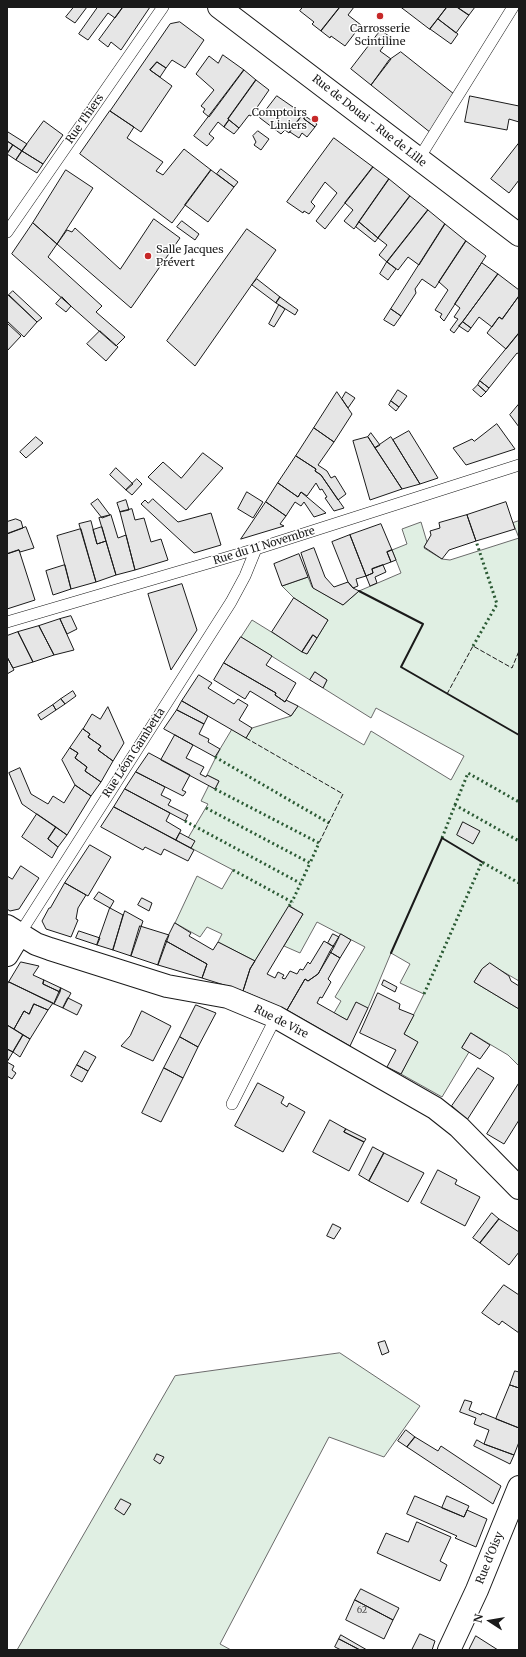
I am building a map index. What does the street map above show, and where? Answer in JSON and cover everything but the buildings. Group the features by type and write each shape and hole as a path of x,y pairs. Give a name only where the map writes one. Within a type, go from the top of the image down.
{"street":[{"name":"Rue de Douai - Rue de Lille","path":"219,7 316,79 418,160 519,235"},
{"name":"Rue Léon Gambetta","path":"7,955 13,930"},
{"name":"Rue de Vire","path":"13,930 36,944 50,949 172,987 228,997 276,1017 435,1108 459,1127 519,1188"},
{"name":"Rue d'Oisy","path":"449,1650 477,1590 519,1487"}],"lane":[{"name":"Rue Thiers","path":"7,232 163,7"},
{"path":"418,160 512,7"},
{"name":"Rue du 11 Novembre","path":"7,622 256,549 519,465"},
{"name":"Rue Léon Gambetta","path":"13,930 231,602 245,576 256,549"},
{"path":"232,1104 276,1017"}],"green space":[{"path":"519,521 519,538 513,523"},
{"path":"421,522 427,542 424,548 442,559 450,560 519,538 519,981 490,964 482,969 474,982 519,1009 519,1066 508,1055 471,1033 462,1047 469,1052 442,1097 401,1074 417,1042 404,1034 424,994 400,983 410,964 391,953 368,1008 347,1020 334,1013 341,1001 335,997 365,947 317,922 300,953 284,946 303,914 290,906 255,961 218,942 222,934 207,927 200,937 175,923 197,876 222,889 233,870 191,848 194,841 188,838 208,804 201,801 209,785 215,789 219,781 207,775 232,729 246,738 252,728 291,716 298,706 364,745 371,731 451,780 464,756 376,708 371,718 323,688 327,680 315,672 310,680 241,637 252,620 307,654 328,620 294,598 282,586 308,577 312,587 343,605 359,591 401,573 392,550 407,544 402,529"},
{"path":"340,1353 420,1406 384,1457 329,1437 220,1644 231,1650 17,1650 175,1376"}],"hedge":[{"path":"473,646 497,604 476,541"},
{"path":"215,757 329,823"},
{"path":"455,805 468,773 519,802"},
{"path":"215,789 319,843 310,863"},
{"path":"442,838 455,805 519,841"},
{"path":"206,808 310,863 292,902"},
{"path":"185,821 300,883"},
{"path":"424,994 482,862 519,883"},
{"path":"233,870 292,902 289,906"}],"fence":[{"path":"447,694 473,646 512,668 519,651"},
{"path":"246,738 343,794 319,843"}],"wall":[{"path":"359,591 423,624 401,667 519,735"},
{"path":"391,953 442,838 482,862"}],"place":[{"name":"Carrosserie Scintiline","path":"380,16"},
{"name":"Comptoirs Liniers","path":"315,119"},
{"name":"Salle Jacques Prévert","path":"148,256"}]}
